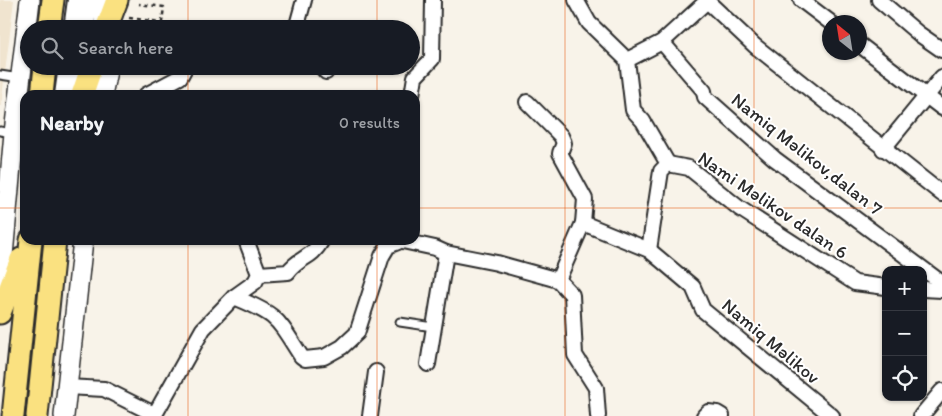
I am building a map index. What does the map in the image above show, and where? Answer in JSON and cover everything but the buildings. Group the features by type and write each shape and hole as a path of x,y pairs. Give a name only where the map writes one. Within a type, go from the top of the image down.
{"main road":[{"path":"27,20 30,0"},
{"path":"50,20 53,0"},
{"path":"96,20 100,0"},
{"path":"104,0 118,15"},
{"path":"0,313 3,283 7,132 20,75"},
{"path":"43,90 44,75"},
{"path":"82,90 84,75"},
{"path":"83,90 89,75"},
{"path":"99,90 100,75"},
{"path":"103,90 106,75"},
{"path":"3,283 26,245"},
{"path":"13,416 29,245"},
{"path":"37,416 54,245"},
{"path":"64,416 82,245"}],"street":[{"path":"73,20 76,0"},
{"path":"87,20 90,0"},
{"path":"298,20 304,0"},
{"path":"420,71 432,59 433,0"},
{"path":"576,0 588,23 627,60 633,110 643,121 668,164 661,171 649,250"},
{"path":"627,60 662,42 706,0 755,46 942,194"},
{"path":"802,0 822,16"},
{"path":"879,0 919,34 942,50"},
{"name":"Namiq Məlikov,dalan 7","path":"662,42 704,91 705,97 775,159 942,282"},
{"path":"867,51 942,108"},
{"path":"64,90 66,75"},
{"path":"75,90 77,75"},
{"path":"155,90 181,75"},
{"path":"413,90 414,77 416,75"},
{"path":"883,149 927,98 942,77"},
{"path":"527,102 561,136 564,143 560,152 585,199 583,223 558,280"},
{"name":"Nami Məlikov dalan 6","path":"668,164 689,168 739,208 855,283 882,286"},
{"name":"Namiq Məlikov","path":"583,223 649,250 693,287 703,310 832,416"},
{"path":"67,387 104,389 154,415 203,329 234,297 255,282 259,274 248,245"},
{"path":"259,274 288,272 296,262 316,252 320,245"},
{"path":"234,297 266,310 276,318 300,356 304,359 324,358 342,347 357,334 382,256 390,245"},
{"path":"419,245 446,253 497,263 558,280 572,295 575,355 596,388 598,416"},
{"path":"428,364 446,253"},
{"path":"927,289 942,290"},
{"path":"370,416 376,372"},
{"path":"921,416 942,391"},
{"path":"704,416 708,412 717,413 722,416"}],"lane":[{"path":"0,75 20,78"},
{"path":"400,322 433,327"}],"path":[{"path":"118,15 164,7 162,20"},
{"path":"118,15 149,20"}],"shaded area":[{"path":"0,0 14,0 0,113"}]}
